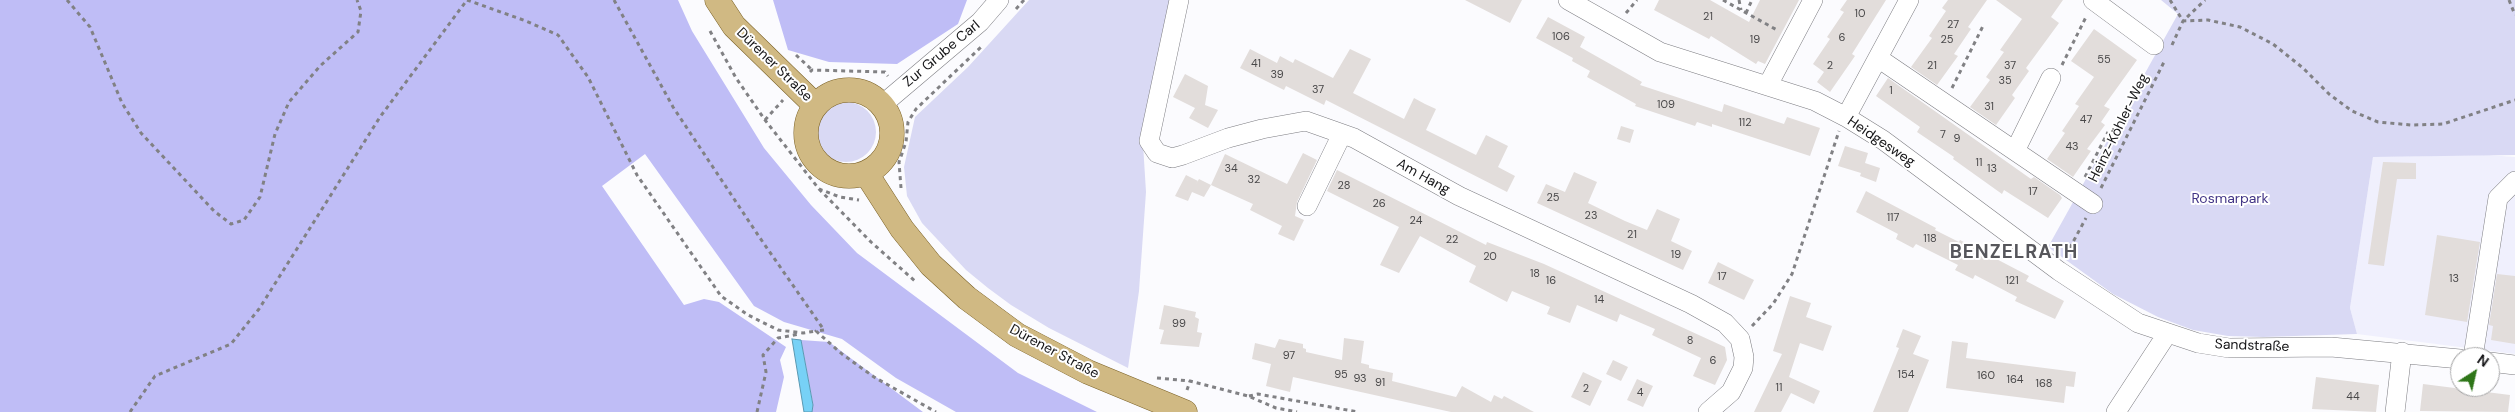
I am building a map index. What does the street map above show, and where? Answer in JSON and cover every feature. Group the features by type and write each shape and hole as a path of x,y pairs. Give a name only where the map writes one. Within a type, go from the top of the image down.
{"main road":[{"name":"Dürener Straße","path":"718,0 734,26 795,88 815,105"},
{"name":"Dürener Straße","path":"891,98 848,89 826,96 815,105 806,126 806,143 816,161 830,172 871,180 902,229 931,265 967,298 1017,335 1088,372 1186,401"},
{"path":"871,180 890,146 892,124 891,98"}],"street":[{"name":"Am Hang","path":"1179,0 1150,141 1157,153 1172,158 1254,131 1306,121 1354,138 1459,196 1691,304 1725,324 1740,339"},
{"name":"Heidgesweg","path":"1568,0 1660,52 1815,101 1846,117 1882,140 2059,271 2138,323 2167,334"},
{"path":"1768,86 1813,0"},
{"path":"1846,117 1909,0"},
{"path":"2093,0 2164,50"},
{"name":"Zur Grube Carl","path":"891,98 980,22 1005,7"},
{"path":"1878,58 2093,204"},
{"path":"2016,151 2051,78"},
{"path":"1307,206 1342,134"},
{"path":"2475,347 2498,198 2515,181"},
{"path":"2116,412 2167,334"},
{"name":"Sandstraße","path":"2167,334 2198,343 2229,348 2331,347 2450,358"},
{"path":"1708,412 1730,392 1743,368 1744,357 1740,339"},
{"path":"2395,412 2402,352"},
{"path":"2500,363 2515,365"}],"path":[{"path":"67,0 90,27 122,103 141,133 214,211 231,224 244,220 260,197 275,134 288,102 320,66 358,32 361,11 357,0"},
{"path":"130,412 155,376 231,344 237,337 264,301 380,117 466,0 526,21 558,35 588,77 637,175 721,296 748,315 778,330 803,333"},
{"path":"614,0 673,107 824,330 778,338 763,356 766,372 757,412"},
{"path":"1005,7 1024,0"},
{"path":"1723,0 1792,39"},
{"path":"1739,0 1741,10"},
{"path":"1746,13 1752,0"},
{"path":"2051,78 2059,72 2093,0"},
{"path":"2170,0 2183,21 2208,20 2240,27 2273,44 2303,68 2329,94 2352,111 2378,122 2411,125 2443,124 2515,100"},
{"name":"Heinz-Köhler-Weg","path":"2059,271 2093,204 2164,50 2183,21 2205,0"},
{"path":"2509,0 2515,15"},
{"path":"1945,102 1984,24"},
{"path":"708,26 736,78 765,120 819,189 840,197 860,200 871,180 899,181"},
{"path":"904,197 899,181 899,162 906,142 908,122 916,109 985,43"},
{"path":"765,120 812,70 884,72 891,98 916,109"},
{"path":"1740,339 1772,304 1792,274 1838,134 1846,117"},
{"path":"2076,193 2108,132"},
{"path":"816,331 842,354 874,377 936,412"},
{"path":"1153,378 1190,381 1248,396 1276,408 1297,412"},
{"path":"1186,401 1190,381"},
{"path":"1248,396 1258,394 1358,412"}],"shaded area":[{"path":"0,0 678,0 692,31 764,148 811,205 857,253 1018,373 1097,412 956,412 896,378 842,339 784,322 754,306 645,154 602,186 684,305 704,299 719,302 786,347 780,360 784,377 776,412 0,412"},
{"path":"773,0 967,0 958,24 897,64 829,62 788,50"},
{"path":"2487,155 2515,157 2515,354 2500,352 2500,347 2460,347 2357,334 2350,308 2373,157"},
{"path":"792,339 801,340 813,405 812,412 804,412"},
{"path":"801,340 829,342 923,412 812,412 813,404"}],"green space":[{"path":"1029,0 1173,0 1143,144 1146,192 1139,291 1128,368 1049,328 1011,305 988,288 966,270 922,223 907,196 904,167 915,117 968,67"},
{"name":"Rosmarpark","path":"2161,0 2515,0 2515,155 2373,157 2350,308 2357,334 2263,337 2228,336 2193,330 2158,317 2113,294 2048,247 2178,14"},
{"path":"846,102 863,107 871,115 876,132 871,149 863,157 846,162 829,157 821,149 816,132 821,115 829,107"}],"building":[{"path":"1465,0 1522,0 1510,23"},
{"path":"1659,0 1710,0 1749,22 1760,0 1799,0 1765,64 1758,61 1756,64 1711,36 1709,39 1654,10"},
{"path":"1847,0 1886,0 1852,54 1855,56 1830,92 1817,82 1824,72 1813,64 1830,39 1827,37 1844,12 1840,10"},
{"path":"1948,0 1987,0 1968,27 1971,29 1954,54 1958,56 1937,85 1911,67 1932,38 1929,36 1946,11 1942,8"},
{"path":"1996,0 2063,0 2051,17 2059,23 2026,68 2029,71 2012,95 2015,98 1996,125 1970,107 1990,80 1986,77 2004,52 2000,50 2022,19"},
{"path":"1548,17 1585,37 1580,47 1642,82 1640,85 1722,112 1724,104 1784,124 1787,117 1820,128 1810,156 1712,124 1712,127 1697,122 1695,126 1635,106 1636,104 1587,77 1590,71 1572,61 1573,58 1536,38"},
{"path":"2094,29 2137,60 2104,106 2110,109 2101,122 2105,125 2087,149 2091,151 2073,177 2047,159 2065,133 2062,131 2079,106 2075,104 2094,77 2071,61"},
{"path":"1250,49 1277,63 1280,56 1293,63 1295,59 1333,78 1350,49 1371,59 1353,93 1404,119 1414,98 1436,109 1426,130 1476,155 1486,135 1508,146 1498,167 1515,176 1507,192 1326,100 1324,105 1286,86 1284,90 1240,68"},
{"path":"1185,74 1208,86 1205,105 1218,110 1208,128 1189,118 1195,108 1173,97"},
{"path":"1888,78 2031,179 2034,177 2060,195 2062,198 2048,218 2004,190 2002,194 1953,159 1954,157 1917,132 1920,127 1876,96"},
{"path":"1621,126 1634,130 1630,143 1617,139"},
{"path":"1845,146 1868,153 1865,163 1880,168 1876,182 1860,176 1861,173 1838,166"},
{"path":"1303,153 1317,160 1297,202 1295,216 1304,220 1294,241 1278,234 1282,226 1250,210 1253,204 1211,185 1225,154 1287,184"},
{"path":"2383,162 2416,163 2416,179 2397,179 2384,266 2368,264"},
{"path":"1337,170 1486,245 1487,242 1544,264 1725,347 1727,360 1715,385 1693,376 1701,358 1652,335 1655,329 1620,314 1617,322 1577,305 1570,323 1547,314 1550,307 1512,291 1507,302 1469,282 1476,266 1420,236 1399,273 1380,265 1399,227 1327,191"},
{"path":"1574,172 1597,182 1588,203 1625,221 1647,230 1657,209 1680,219 1671,241 1692,251 1683,270 1537,203 1546,184 1565,192"},
{"path":"1186,175 1211,185 1204,197 1192,192 1188,201 1175,196"},
{"path":"1866,191 1936,228 1935,230 1959,242 1960,240 2029,276 2026,281 2064,301 2055,319 2015,301 2017,297 1975,275 1973,279 1955,270 1958,265 1916,244 1913,248 1896,239 1898,234 1856,212"},
{"path":"2437,235 2480,242 2467,322 2425,315"},
{"path":"1718,262 1754,280 1744,300 1708,283"},
{"path":"2497,274 2515,276 2515,344 2491,340 2493,326 2489,325"},
{"path":"1790,296 1811,303 1806,317 1832,326 1823,351 1800,343 1789,377 1820,391 1814,404 1791,393 1781,412 1754,412 1782,354 1773,351"},
{"path":"1164,305 1196,312 1195,317 1199,319 1197,332 1202,333 1199,347 1160,344 1164,330 1159,329"},
{"path":"1903,329 1921,336 1913,354 1929,360 1908,412 1873,412 1899,348 1896,347"},
{"path":"1344,338 1364,341 1361,363 1369,365 1369,368 1393,373 1392,381 1456,397 1462,386 1491,402 1494,395 1502,399 1504,396 1534,412 1451,412 1293,377 1290,392 1266,386 1271,364 1252,359 1255,343 1275,348 1279,339 1303,344 1306,352 1342,360"},
{"path":"1952,341 1968,343 1966,358 2076,372 2074,387 2066,386 2064,403 1946,388"},
{"path":"1613,360 1628,367 1621,381 1606,374"},
{"path":"1583,372 1602,381 1590,406 1571,397"},
{"path":"2316,377 2379,385 2376,412 2312,409"},
{"path":"1637,379 1653,386 1643,407 1627,400"},
{"path":"2423,384 2450,387 2450,397 2500,397 2500,394 2510,395 2508,412 2420,411"}],"district":[{"name":"BENZELRATH","path":"2014,253"}]}
